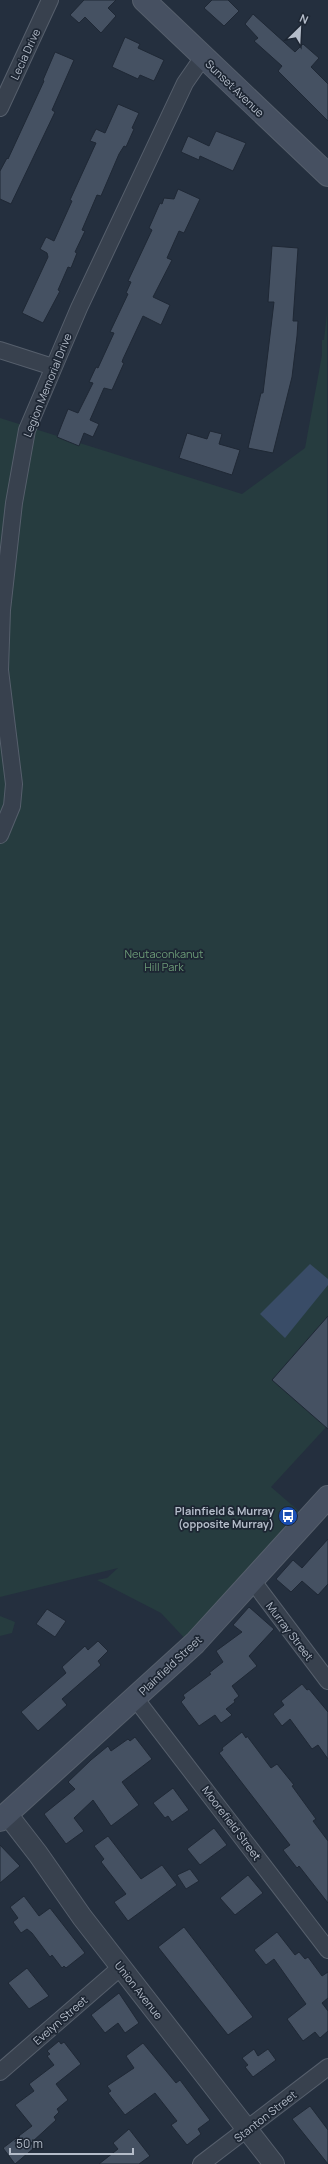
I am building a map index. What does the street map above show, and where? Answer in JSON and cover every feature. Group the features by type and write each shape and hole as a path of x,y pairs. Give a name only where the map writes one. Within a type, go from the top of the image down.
{"main road":[{"name":"Sunset Avenue","path":"144,0 328,175"},
{"name":"Plainfield Street","path":"3,1817 195,1643 328,1497"}],"street":[{"name":"Lecia Drive","path":"0,108 5,82 50,0"},
{"name":"Legion Memorial Drive","path":"0,835 12,806 14,784 0,670 2,610 14,503 27,430 53,367 185,83 203,57"},
{"path":"0,350 53,367"},
{"name":"Murray Street","path":"252,1580 328,1681"},
{"name":"Moorefield Street","path":"135,1698 328,1950"},
{"name":"Union Avenue","path":"3,1817 274,2164"},
{"name":"Evelyn Street","path":"0,2072 121,1967"},
{"name":"Stanton Street","path":"201,2164 248,2130 328,2067"}],"green space":[{"name":"Neutaconkanut Hill Park","path":"327,313 328,1425 271,1487 307,1518 190,1644 161,1613 97,1580 107,1578 118,1568 0,1597 0,418 242,494 305,448 322,355 322,340 324,340"},
{"path":"0,1616 15,1622 12,1633 0,1636"}],"water":[{"path":"310,1264 328,1279 328,1285 285,1338 260,1314"}],"building":[{"path":"84,0 116,0 108,8 116,16 101,33 85,17 79,23 70,15"},
{"path":"212,0 228,0 239,11 224,26 204,8"},
{"path":"253,14 295,52 303,44 319,58 311,67 328,84 328,121 278,71 282,66 254,41 258,38 245,24"},
{"path":"125,37 140,44 138,48 164,60 154,81 140,75 138,79 112,67"},
{"path":"55,52 74,60 52,110 55,112 11,204 0,199 0,171 7,158 8,159 44,81 43,80"},
{"path":"118,104 139,113 132,128 134,129 126,147 124,146 119,154 101,196 97,195 82,230 85,231 75,252 77,253 71,268 68,267 58,290 60,291 43,323 22,313 48,257 47,253 40,249 46,237 54,241 72,201 70,200 96,143 90,141 96,129 105,133"},
{"path":"216,131 246,143 233,171 200,156 199,160 181,152 188,136 209,146"},
{"path":"178,189 200,199 184,233 179,231 167,258 172,260 153,297 170,305 161,325 143,316 123,359 122,362 124,363 112,390 104,388 90,420 99,424 93,437 84,433 79,446 57,437 68,409 78,413 93,383 89,382 96,367 98,368 114,333 110,332 128,294 126,293 131,282 128,281 152,230 149,228 160,203 162,204 164,198 174,199"},
{"path":"272,246 298,248 293,321 298,321 292,377 273,453 248,448 261,393 263,393 274,302 268,302"},
{"path":"210,431 222,434 219,444 240,450 232,475 179,458 187,433 207,439"},
{"path":"328,1316 328,1429 272,1380"},
{"path":"328,1539 328,1584 318,1595 302,1581 291,1592 276,1579 293,1560 302,1568"},
{"path":"249,1607 274,1629 249,1656 257,1666 232,1686 239,1696 234,1700 235,1702 226,1709 232,1715 221,1723 215,1715 199,1726 181,1702 185,1698 183,1695 211,1674 209,1673 223,1662 216,1651 242,1632 233,1625"},
{"path":"47,1609 66,1621 55,1637 36,1624"},
{"path":"98,1641 108,1651 98,1661 101,1665 62,1699 67,1705 38,1731 21,1712 66,1673 62,1667 85,1646 88,1650"},
{"path":"302,1684 307,1690 309,1689 328,1712 328,1759 318,1745 312,1749 290,1719 282,1726 273,1714 284,1705 281,1701"},
{"path":"242,1732 246,1738 247,1736 271,1768 277,1764 294,1785 292,1786 316,1819 313,1821 328,1841 328,1903 299,1866 297,1868 283,1850 290,1845 219,1753 223,1750 222,1748"},
{"path":"135,1737 152,1759 122,1782 139,1805 111,1826 93,1800 74,1818 84,1831 66,1844 44,1814 75,1789 68,1782 91,1760 108,1746 111,1751 128,1739 130,1741"},
{"path":"173,1788 189,1810 172,1822 168,1816 165,1818 153,1803"},
{"path":"214,1828 227,1845 200,1865 187,1849"},
{"path":"108,1836 141,1879 162,1865 177,1885 128,1921 114,1902 126,1894 101,1862 104,1859 94,1846"},
{"path":"0,1845 20,1866 0,1883"},
{"path":"190,1869 199,1881 186,1889 177,1875"},
{"path":"248,1875 263,1893 235,1915 220,1898"},
{"path":"24,1896 39,1916 50,1908 85,1953 66,1968 64,1966 62,1968 52,1955 50,1957 32,1933 27,1929 21,1933 13,1922 18,1918 10,1907"},
{"path":"184,1927 253,2017 228,2035 158,1947"},
{"path":"277,1932 295,1955 299,1952 305,1959 308,1957 322,1976 328,1972 328,1998 322,2003 328,2011 328,2031 320,2038 315,2032 303,2041 287,2019 306,2004 274,1959 266,1965 254,1950"},
{"path":"27,1968 49,1996 29,2009 8,1983"},
{"path":"119,1993 139,2023 125,2033 118,2023 105,2033 91,2015"},
{"path":"59,2041 61,2044 64,2042 81,2064 56,2084 68,2100 57,2109 59,2112 54,2117 56,2120 31,2143 34,2148 15,2164 3,2148 32,2126 15,2105 34,2091 29,2084 54,2065 47,2056 50,2054 47,2051"},
{"path":"143,2043 176,2083 180,2080 210,2120 198,2129 201,2134 187,2145 171,2125 177,2121 155,2093 125,2115 108,2093 111,2091 107,2086 134,2068 126,2056"},
{"path":"254,2049 258,2056 268,2049 276,2060 253,2077 245,2067 248,2065 242,2058"},
{"path":"310,2106 328,2130 328,2164 292,2119"},
{"path":"129,2129 150,2156 139,2164 99,2164 118,2149 113,2143"}],"place":[{"name":"Plainfield & Murray (opposite Murray)","path":"288,1516"}]}
